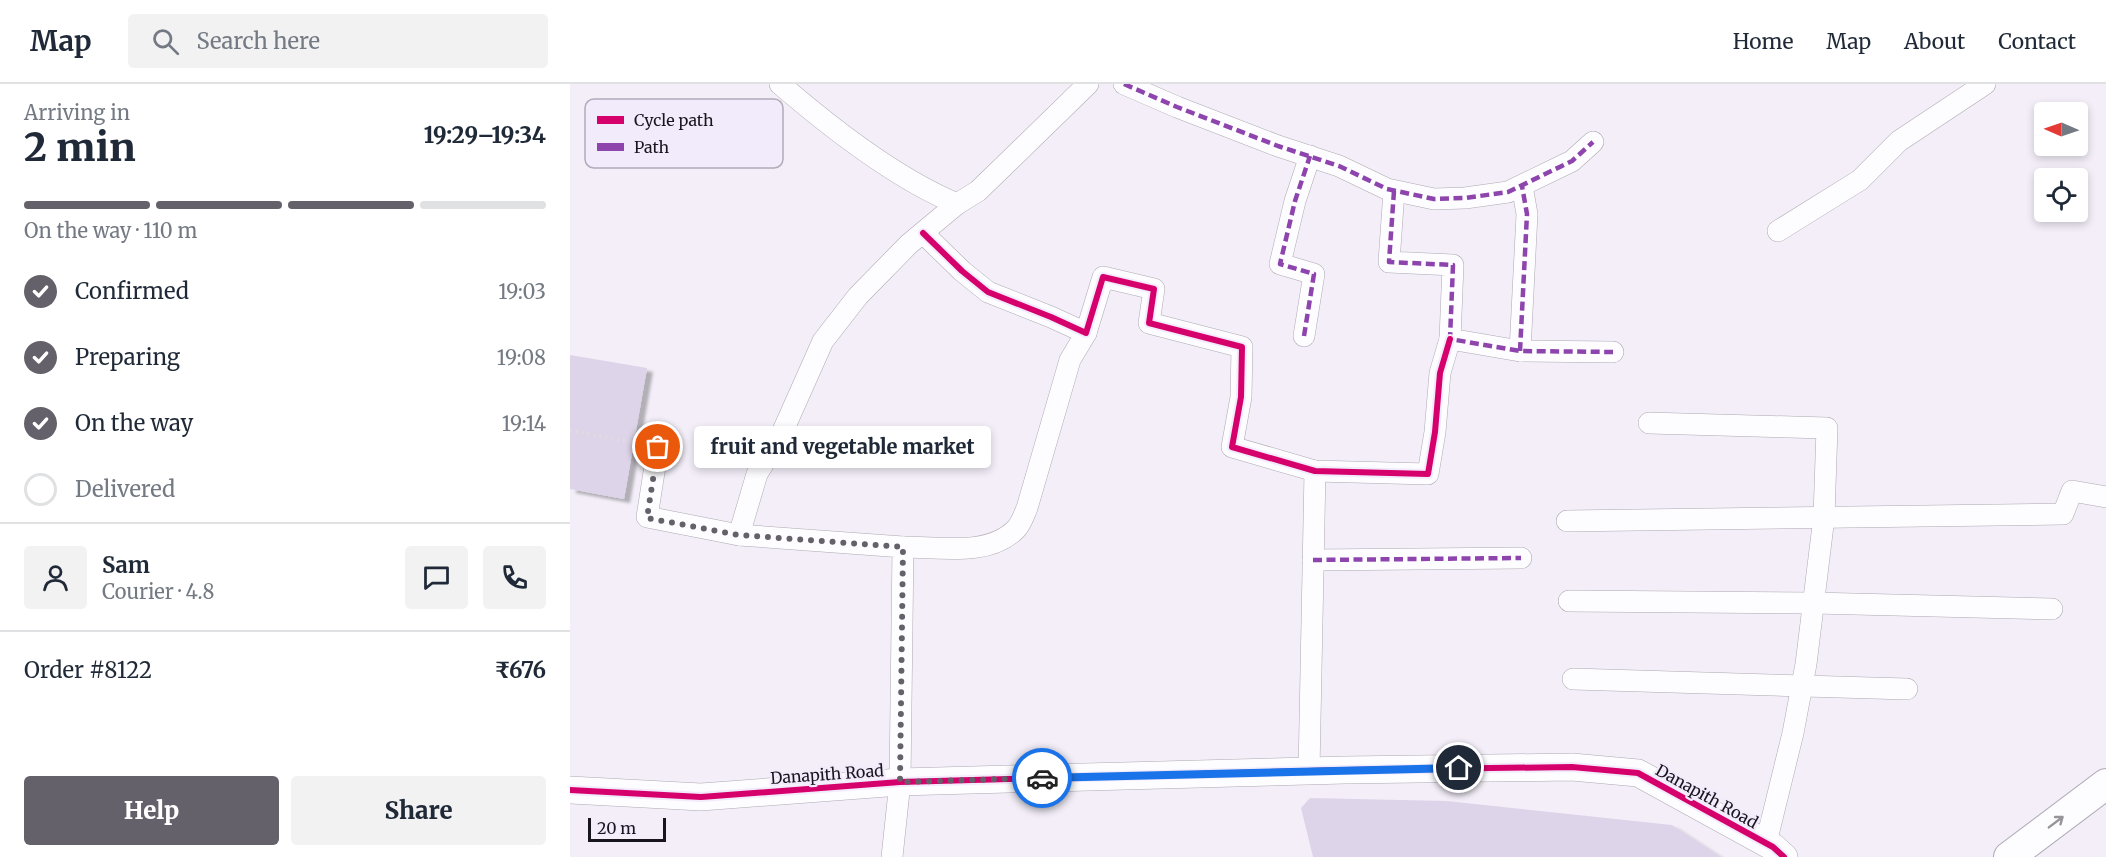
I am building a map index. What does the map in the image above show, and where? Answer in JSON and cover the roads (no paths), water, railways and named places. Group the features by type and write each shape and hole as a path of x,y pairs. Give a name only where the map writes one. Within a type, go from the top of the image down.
{"main road":[{"path":"2009,857 2106,784"}],"street":[{"path":"780,84 861,148 933,194 957,204"},
{"path":"739,535 757,474 782,433 823,341 858,296 923,233 957,204 978,191 1088,84"},
{"path":"1124,84 1278,146 1339,166 1394,191 1434,200 1508,192 1572,161 1593,142"},
{"path":"1778,231 1860,180 1899,141 1985,84"},
{"path":"1304,336 1314,274 1280,264 1295,201 1310,156"},
{"path":"1520,351 1527,214 1522,186"},
{"path":"658,447 647,518 739,535 903,547 973,548 1003,540 1018,528 1027,508 1070,360 1086,333 1103,277 1154,289 1149,323 1242,347 1241,397 1232,447 1315,471 1428,474 1435,432 1440,373 1450,339 1453,265 1389,262 1394,191"},
{"path":"923,233 962,271 988,292 1086,333"},
{"path":"1450,339 1520,351 1613,352"},
{"path":"1648,423 1827,428 1824,517 1814,603 1775,850"},
{"path":"1309,771 1315,471"},
{"path":"1567,521 2063,514 2072,490 2106,497"},
{"path":"892,857 900,782 903,547"},
{"path":"1313,560 1521,558"},
{"path":"1569,601 1814,603 2052,609"},
{"path":"1572,679 1907,688"},
{"name":"Danapith Road","path":"570,790 701,797 900,782 1309,771 1572,767 1638,773 1775,850"}],"place":[{"name":"fruit and vegetable market","path":"658,447"}]}
